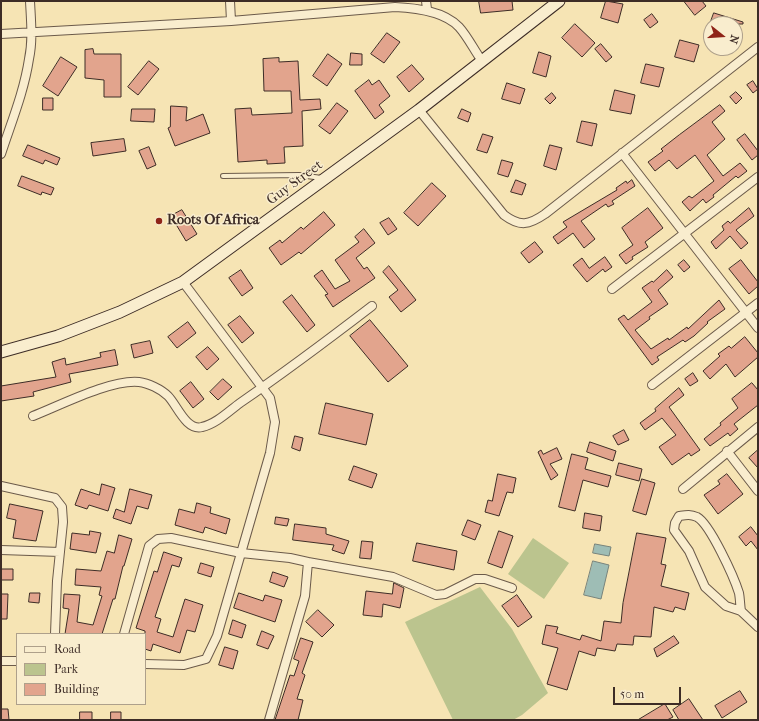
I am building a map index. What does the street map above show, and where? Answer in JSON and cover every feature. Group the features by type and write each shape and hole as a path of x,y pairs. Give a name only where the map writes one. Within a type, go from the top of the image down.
{"street":[{"path":"1,154 25,82 30,59 32,33 30,1"},
{"path":"230,1 231,21"},
{"name":"Guy Street","path":"1,352 58,336 120,312 183,282 419,110 559,1"},
{"path":"1,34 231,21 426,5 458,26 482,61"},
{"path":"419,110 496,206 512,221 524,224 533,222 758,47"},
{"path":"622,153 758,328"},
{"path":"612,289 758,177"},
{"path":"146,664 184,665 206,659 217,636 270,453 275,422 270,398 183,282"},
{"path":"652,384 758,303"},
{"path":"32,416 120,384 139,382 156,388 168,396 183,417 192,426 201,428 211,423 262,388 372,306"},
{"path":"683,489 727,451 758,427"},
{"path":"727,451 758,491"},
{"path":"1,486 55,498 62,507 63,522 55,633"},
{"path":"741,611 739,595 734,579 706,526 698,518 688,514 679,516 675,523 674,530 688,551 705,587 726,606 741,611 758,627"},
{"path":"124,633 149,546 158,539 171,538 241,553 290,558 392,578 436,595 445,594 475,579 485,579 512,588"},
{"path":"1,550 60,552"},
{"path":"269,720 305,596 308,562"},
{"path":"1,661 16,661"}],"lane":[{"path":"223,176 299,174 326,178"}],"green space":[{"path":"533,538 569,563 544,599 508,574"},
{"path":"480,587 512,629 548,693 522,715 513,720 453,720 405,622"}],"water":[{"path":"595,544 611,547 609,556 593,553"},
{"path":"593,561 609,565 601,599 584,595"}],"building":[{"path":"479,1 512,1 513,10 481,13"},
{"path":"606,1 623,4 618,23 601,18"},
{"path":"684,1 702,1 706,6 695,15"},
{"path":"714,13 724,16 713,16"},
{"path":"652,14 658,22 650,28 644,20"},
{"path":"575,24 595,43 582,57 562,38"},
{"path":"387,33 400,42 384,63 371,54"},
{"path":"680,40 699,45 694,62 675,57"},
{"path":"601,44 612,57 606,62 595,49"},
{"path":"93,49 94,54 121,54 121,97 104,97 104,80 85,78 85,50"},
{"path":"539,52 551,56 546,77 533,73"},
{"path":"351,53 362,54 362,65 350,65"},
{"path":"328,54 342,64 327,86 313,76"},
{"path":"61,57 77,67 58,96 43,86"},
{"path":"279,58 279,62 298,61 300,100 320,99 321,109 302,111 303,146 284,147 285,163 267,164 267,160 238,162 235,109 251,108 252,115 292,113 291,91 264,91 263,59"},
{"path":"149,61 159,69 138,95 128,87"},
{"path":"646,64 664,68 659,87 641,83"},
{"path":"412,65 424,79 409,92 397,77"},
{"path":"369,80 372,85 379,80 390,96 379,105 384,112 375,119 355,91"},
{"path":"753,81 758,89 753,93 747,85"},
{"path":"507,83 525,89 520,104 502,99"},
{"path":"615,90 635,95 631,114 610,110"},
{"path":"736,92 742,98 736,104 730,97"},
{"path":"552,93 556,98 550,104 545,99"},
{"path":"43,98 53,98 53,110 43,110"},
{"path":"337,103 348,111 330,134 319,126"},
{"path":"720,105 725,111 712,122 725,139 707,155 723,176 740,163 747,171 738,178 736,176 713,195 714,197 706,203 703,199 690,211 682,202 689,196 692,198 714,181 695,155 677,169 669,160 655,171 648,162 663,151 661,149"},
{"path":"171,106 187,107 186,121 203,114 210,133 175,146 168,128 170,127"},
{"path":"132,109 155,109 154,122 131,121"},
{"path":"462,109 471,113 468,122 458,118"},
{"path":"582,121 597,124 592,146 577,142"},
{"path":"483,134 493,137 487,153 477,150"},
{"path":"745,134 758,151 758,155 752,160 737,140"},
{"path":"124,139 126,151 93,156 91,143"},
{"path":"28,145 60,158 57,165 45,160 43,164 23,156"},
{"path":"550,145 562,148 556,170 544,166"},
{"path":"149,147 156,165 147,169 139,151"},
{"path":"502,160 513,163 508,177 498,174"},
{"path":"22,176 54,188 51,195 42,192 41,195 18,186"},
{"path":"516,180 526,184 522,195 511,192"},
{"path":"632,180 635,186 612,201 614,204 608,207 606,204 581,221 595,239 584,248 573,233 558,244 553,237 567,227 563,222 617,190 616,188 626,181 627,183"},
{"path":"432,183 446,196 418,226 404,213"},
{"path":"648,208 663,228 645,242 648,247 632,257 633,259 626,264 619,255 633,245 622,228"},
{"path":"749,208 754,216 736,230 748,243 741,249 730,236 716,249 711,242 724,230 722,226 728,221 730,223"},
{"path":"182,210 197,234 186,241 171,216"},
{"path":"324,212 335,225 301,254 299,252 281,265 269,248 280,240 282,243 301,227 303,229"},
{"path":"389,218 397,229 388,235 380,223"},
{"path":"364,229 375,243 356,258 364,269 367,267 375,278 333,307 325,295 328,294 314,276 322,270 335,289 350,281 335,260 359,242 355,237"},
{"path":"535,242 543,252 529,263 521,253"},
{"path":"605,257 612,267 605,272 603,269 587,282 573,265 582,258 589,268"},
{"path":"684,260 690,267 684,272 678,265"},
{"path":"741,260 758,282 758,286 749,294 729,269"},
{"path":"389,266 416,300 401,312 389,297 398,290 383,272"},
{"path":"241,270 253,288 242,296 229,278"},
{"path":"667,270 673,277 658,290 668,304 649,317 650,319 635,330 651,349 668,338 669,340 687,327 688,329 719,300 725,309 707,322 708,323 694,336 685,342 683,340 657,357 659,360 652,365 618,319 624,315 628,320 652,302 642,288 652,281 653,282"},
{"path":"292,295 315,325 307,332 283,302"},
{"path":"240,316 254,333 242,343 228,325"},
{"path":"370,320 408,366 388,382 350,336"},
{"path":"188,322 196,333 177,348 168,337"},
{"path":"745,337 758,353 758,357 735,377 726,364 710,379 703,371 720,356 718,354 729,346 731,348"},
{"path":"150,341 153,353 134,358 131,345"},
{"path":"208,347 219,359 207,370 196,357"},
{"path":"115,350 118,365 69,374 71,382 33,392 34,396 1,401 1,386 56,377 52,362 65,358 66,365 101,357 100,353"},
{"path":"693,373 698,381 690,386 685,379"},
{"path":"223,379 232,387 218,400 210,392"},
{"path":"191,382 204,399 193,408 180,391"},
{"path":"752,383 758,390 758,405 734,424 738,429 730,436 728,433 710,446 704,439 738,408 732,399"},
{"path":"679,388 684,395 669,407 700,450 691,456 689,453 672,465 659,447 676,435 662,418 645,430 640,423 656,411 655,409"},
{"path":"326,403 373,414 366,445 319,434"},
{"path":"624,430 629,440 618,445 613,436"},
{"path":"295,436 303,438 300,451 292,448"},
{"path":"590,442 616,451 613,461 587,452"},
{"path":"557,448 562,459 550,464 558,475 551,480 538,452 541,450 543,454"},
{"path":"758,450 758,468 749,458"},
{"path":"572,454 588,458 585,469 611,476 608,487 583,480 575,511 559,507"},
{"path":"619,463 642,469 639,481 616,475"},
{"path":"354,466 377,474 372,488 349,480"},
{"path":"498,474 516,478 513,493 507,492 499,516 485,512 488,500 492,501"},
{"path":"727,474 743,494 718,514 704,495 720,484 718,481"},
{"path":"642,479 655,483 646,515 633,511"},
{"path":"102,484 115,488 108,511 89,505 87,509 75,505 81,489 99,495"},
{"path":"130,489 152,495 148,509 137,506 131,524 113,518 116,509 124,512"},
{"path":"197,503 211,507 210,513 230,519 226,534 205,527 203,533 175,525 179,509 194,513"},
{"path":"10,504 43,511 36,541 13,538 16,520 7,518"},
{"path":"585,513 602,516 600,531 583,528"},
{"path":"276,517 289,519 287,526 275,524"},
{"path":"468,520 481,525 475,540 462,535"},
{"path":"295,524 326,528 326,534 349,541 344,554 332,550 334,545 293,540"},
{"path":"751,527 758,536 758,550 751,541 746,546 739,537"},
{"path":"90,531 101,533 96,553 70,549 72,533 89,535"},
{"path":"499,531 513,536 502,568 488,563"},
{"path":"637,533 666,538 661,564 666,565 661,586 689,593 685,610 675,607 673,612 654,607 651,637 634,636 633,645 617,644 615,651 597,648 595,656 579,651 567,690 547,684 558,648 542,644 546,625 558,627 556,633 580,640 582,635 601,641 604,621 621,623 623,603"},
{"path":"119,535 132,539 123,566 115,599 113,599 102,633 65,633 69,609 63,608 64,594 80,595 77,622 93,625 102,596 99,595 101,587 75,585 76,569 101,571 107,551 114,553"},
{"path":"362,541 373,542 371,559 360,558"},
{"path":"417,543 457,551 454,570 413,561"},
{"path":"164,552 182,558 179,567 172,565 155,617 161,619 157,632 173,637 185,599 203,605 195,632 187,630 180,653 153,644 151,651 146,649 146,633 145,631 136,628 154,571 157,572"},
{"path":"201,563 214,567 211,577 198,573"},
{"path":"1,569 13,569 13,580 1,580"},
{"path":"273,572 288,577 284,587 270,582"},
{"path":"394,583 404,588 400,608 383,604 382,617 363,615 366,591 392,594"},
{"path":"30,593 40,593 39,603 29,602"},
{"path":"239,593 263,601 265,595 282,600 275,622 234,608"},
{"path":"1,594 8,594 7,619 1,619"},
{"path":"517,595 532,617 518,627 502,606"},
{"path":"318,610 334,625 322,637 306,622"},
{"path":"233,620 246,625 242,638 229,634"},
{"path":"262,631 274,636 268,649 257,645"},
{"path":"674,636 679,643 657,657 654,649"},
{"path":"301,638 313,642 302,673 305,675 297,699 303,700 298,720 275,720 290,675 294,676 299,661 294,659"},
{"path":"225,647 238,651 233,669 219,665"},
{"path":"740,691 747,702 722,718 715,706"},
{"path":"689,699 703,720 679,720 673,710"},
{"path":"665,704 673,717 667,720 638,720"},
{"path":"1,709 8,709 9,720 1,720"},
{"path":"80,712 92,712 92,720 80,720"},
{"path":"111,712 121,712 121,720 111,720"}],"place":[{"name":"Roots Of Africa","path":"159,221"}]}
